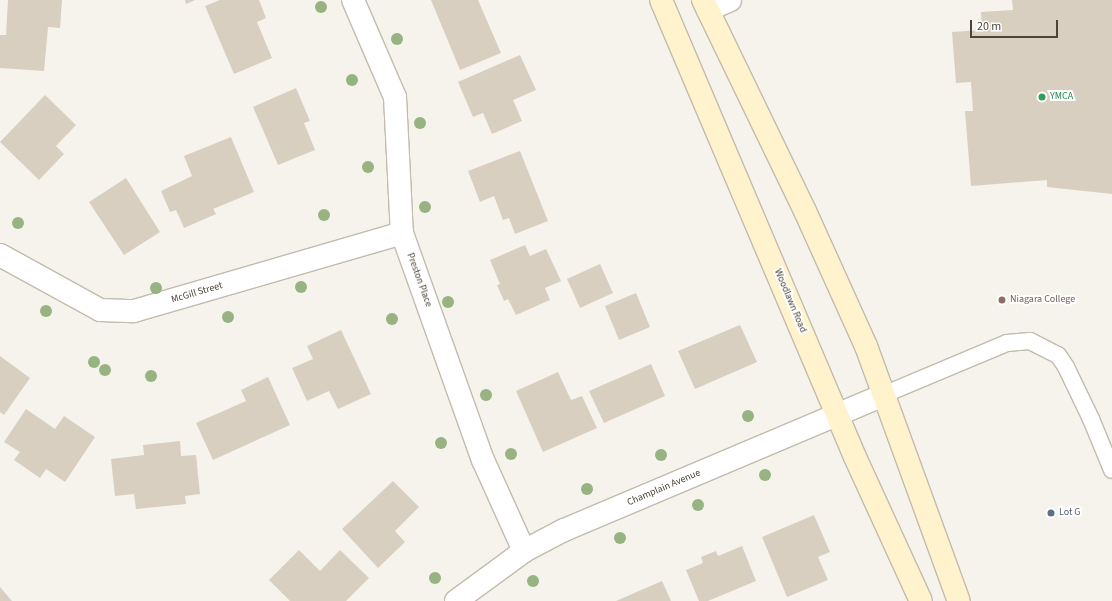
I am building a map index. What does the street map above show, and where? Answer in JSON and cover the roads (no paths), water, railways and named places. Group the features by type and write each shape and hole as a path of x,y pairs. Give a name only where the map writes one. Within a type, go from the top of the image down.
{"main road":[{"name":"Woodlawn Road","path":"661,0 838,414 922,601"},
{"path":"706,5 805,211 866,346 959,601"}],"street":[{"name":"Preston Place","path":"353,0 395,97 402,232 483,460 524,551"},
{"path":"706,5 730,0"},
{"name":"McGill Street","path":"0,255 100,310 134,311 402,232"},
{"name":"Champlain Avenue","path":"456,601 524,551 564,530 884,395"}],"lane":[{"path":"884,395 1007,343 1030,341 1058,355 1066,367 1091,419 1112,470"}],"place":[{"name":"YMCA","path":"1042,97"},
{"name":"Niagara College","path":"1002,300"},
{"name":"Lot G","path":"1051,513"}]}
